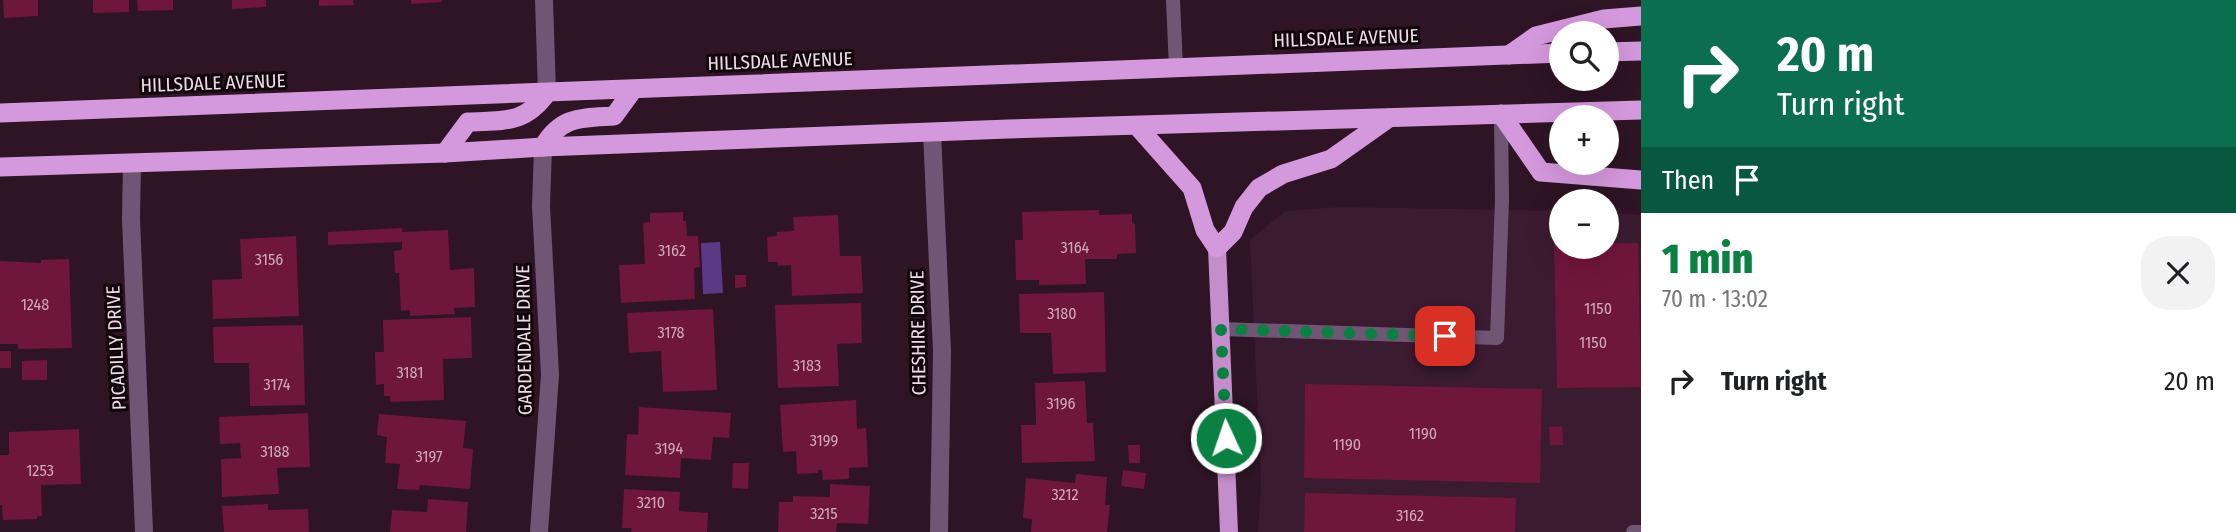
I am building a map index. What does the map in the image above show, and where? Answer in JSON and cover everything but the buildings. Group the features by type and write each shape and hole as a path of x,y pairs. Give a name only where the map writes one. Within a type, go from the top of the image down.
{"highway":[{"path":"1604,19 1641,2"},
{"path":"1509,55 1536,36 1604,19 1641,16"},
{"path":"1619,52 1641,51"},
{"name":"HILLSDALE AVENUE","path":"0,113 1549,53"},
{"path":"542,147 551,134 573,118 614,116 633,90"},
{"path":"445,153 468,122 517,119 537,107 547,93"},
{"path":"0,167 1641,110"},
{"path":"1501,114 1541,172 1641,180"},
{"path":"1137,126 1192,188 1205,230 1217,248 1233,232 1244,207 1259,188 1283,174 1331,159 1389,118"}],"main road":[{"path":"1217,248 1229,532"}],"street":[{"path":"544,0 547,93"},
{"name":"CHESHIRE DRIVE","path":"932,133 942,351 939,532"},
{"name":"GARDENDALE DRIVE","path":"539,532 550,375 541,206 542,147"},
{"name":"PICADILLY DRIVE","path":"132,163 131,219 144,532"}],"lane":[{"path":"1173,0 1176,68"},
{"path":"1221,329 1497,338 1502,200 1501,114"},
{"path":"1633,532 1641,532"}],"shaded area":[{"path":"1340,207 1549,211 1549,259 1619,259 1619,213 1641,215 1641,532 1258,532 1261,485 1250,240 1285,211"},
{"path":"720,242 723,293 703,294 701,243"}],"route":[{"path":"1226,438 1221,329 1445,336"}]}
